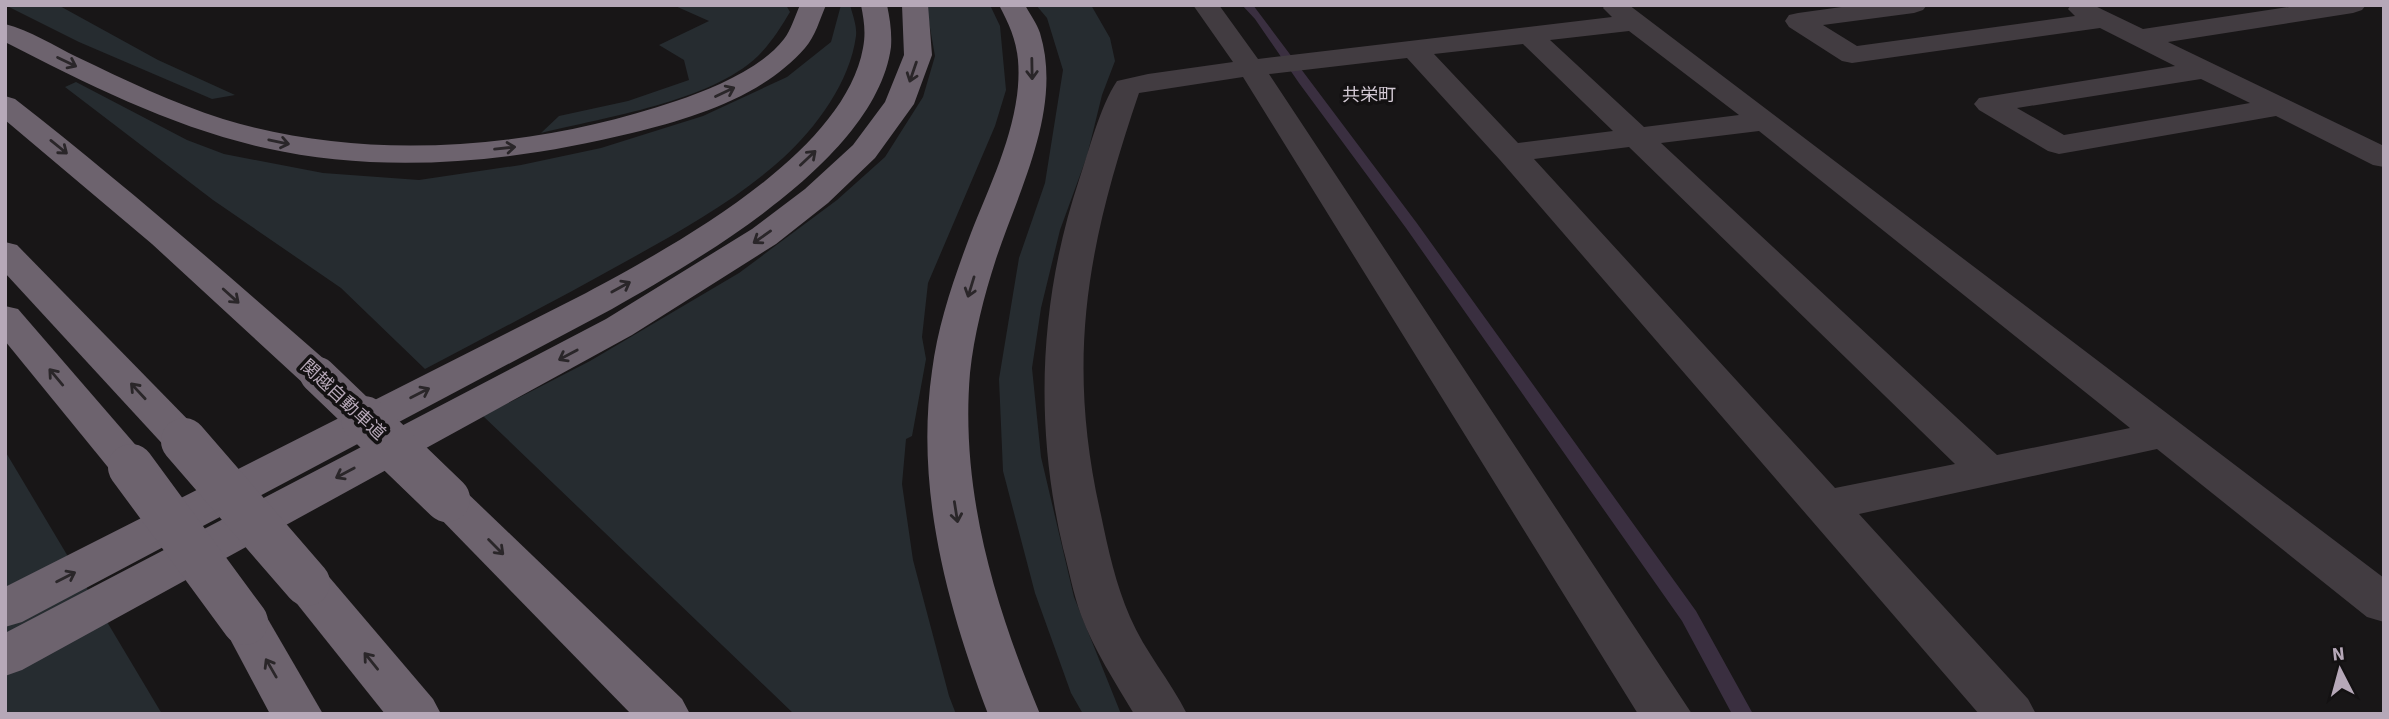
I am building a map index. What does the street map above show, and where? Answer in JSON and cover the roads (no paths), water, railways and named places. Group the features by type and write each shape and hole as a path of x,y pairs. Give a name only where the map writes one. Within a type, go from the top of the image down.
{"highway":[{"path":"5,32 158,105 244,134 341,150 440,153 543,144 637,124 693,105 752,79 777,63 806,30 813,5"},
{"path":"5,609 582,309 691,246 736,216 812,155 857,99 870,74 877,50 878,28 874,5"},
{"path":"5,656 619,327 705,276 766,235 815,198 850,166 877,136 895,110 917,60 921,37 915,5"},
{"path":"1012,5 1026,29 1031,54 1032,83 1017,149 964,310 951,373 948,436 954,503 967,582 999,679 1014,714"},
{"name":"関越自動車道","path":"5,105 182,252 318,375 663,714"},
{"path":"5,252 184,441 307,583 415,714"},
{"path":"5,317 131,467 245,622 298,714"}],"street":[{"path":"1206,5 1251,68 1666,714"},
{"path":"1914,5 1798,21 1852,55 2104,20"},
{"path":"2072,5 2384,158"},
{"path":"2140,38 2314,8 2353,5"},
{"path":"1161,714 1106,617 1084,541 1066,450 1067,306 1075,256 1090,196 1127,87 1251,68 1530,36 1624,14 2384,604"},
{"path":"1530,36 1987,470"},
{"path":"1415,50 1511,153 2010,714"},
{"path":"2202,70 1989,104 2059,145 2278,107"},
{"path":"1511,153 1765,121"},
{"path":"1825,506 2165,434"}],"waterway":[{"path":"1247,5 1259,17 1303,81 1411,225 1689,616 1743,714"}],"district":[{"name":"共栄町","path":"1369,95"}]}
